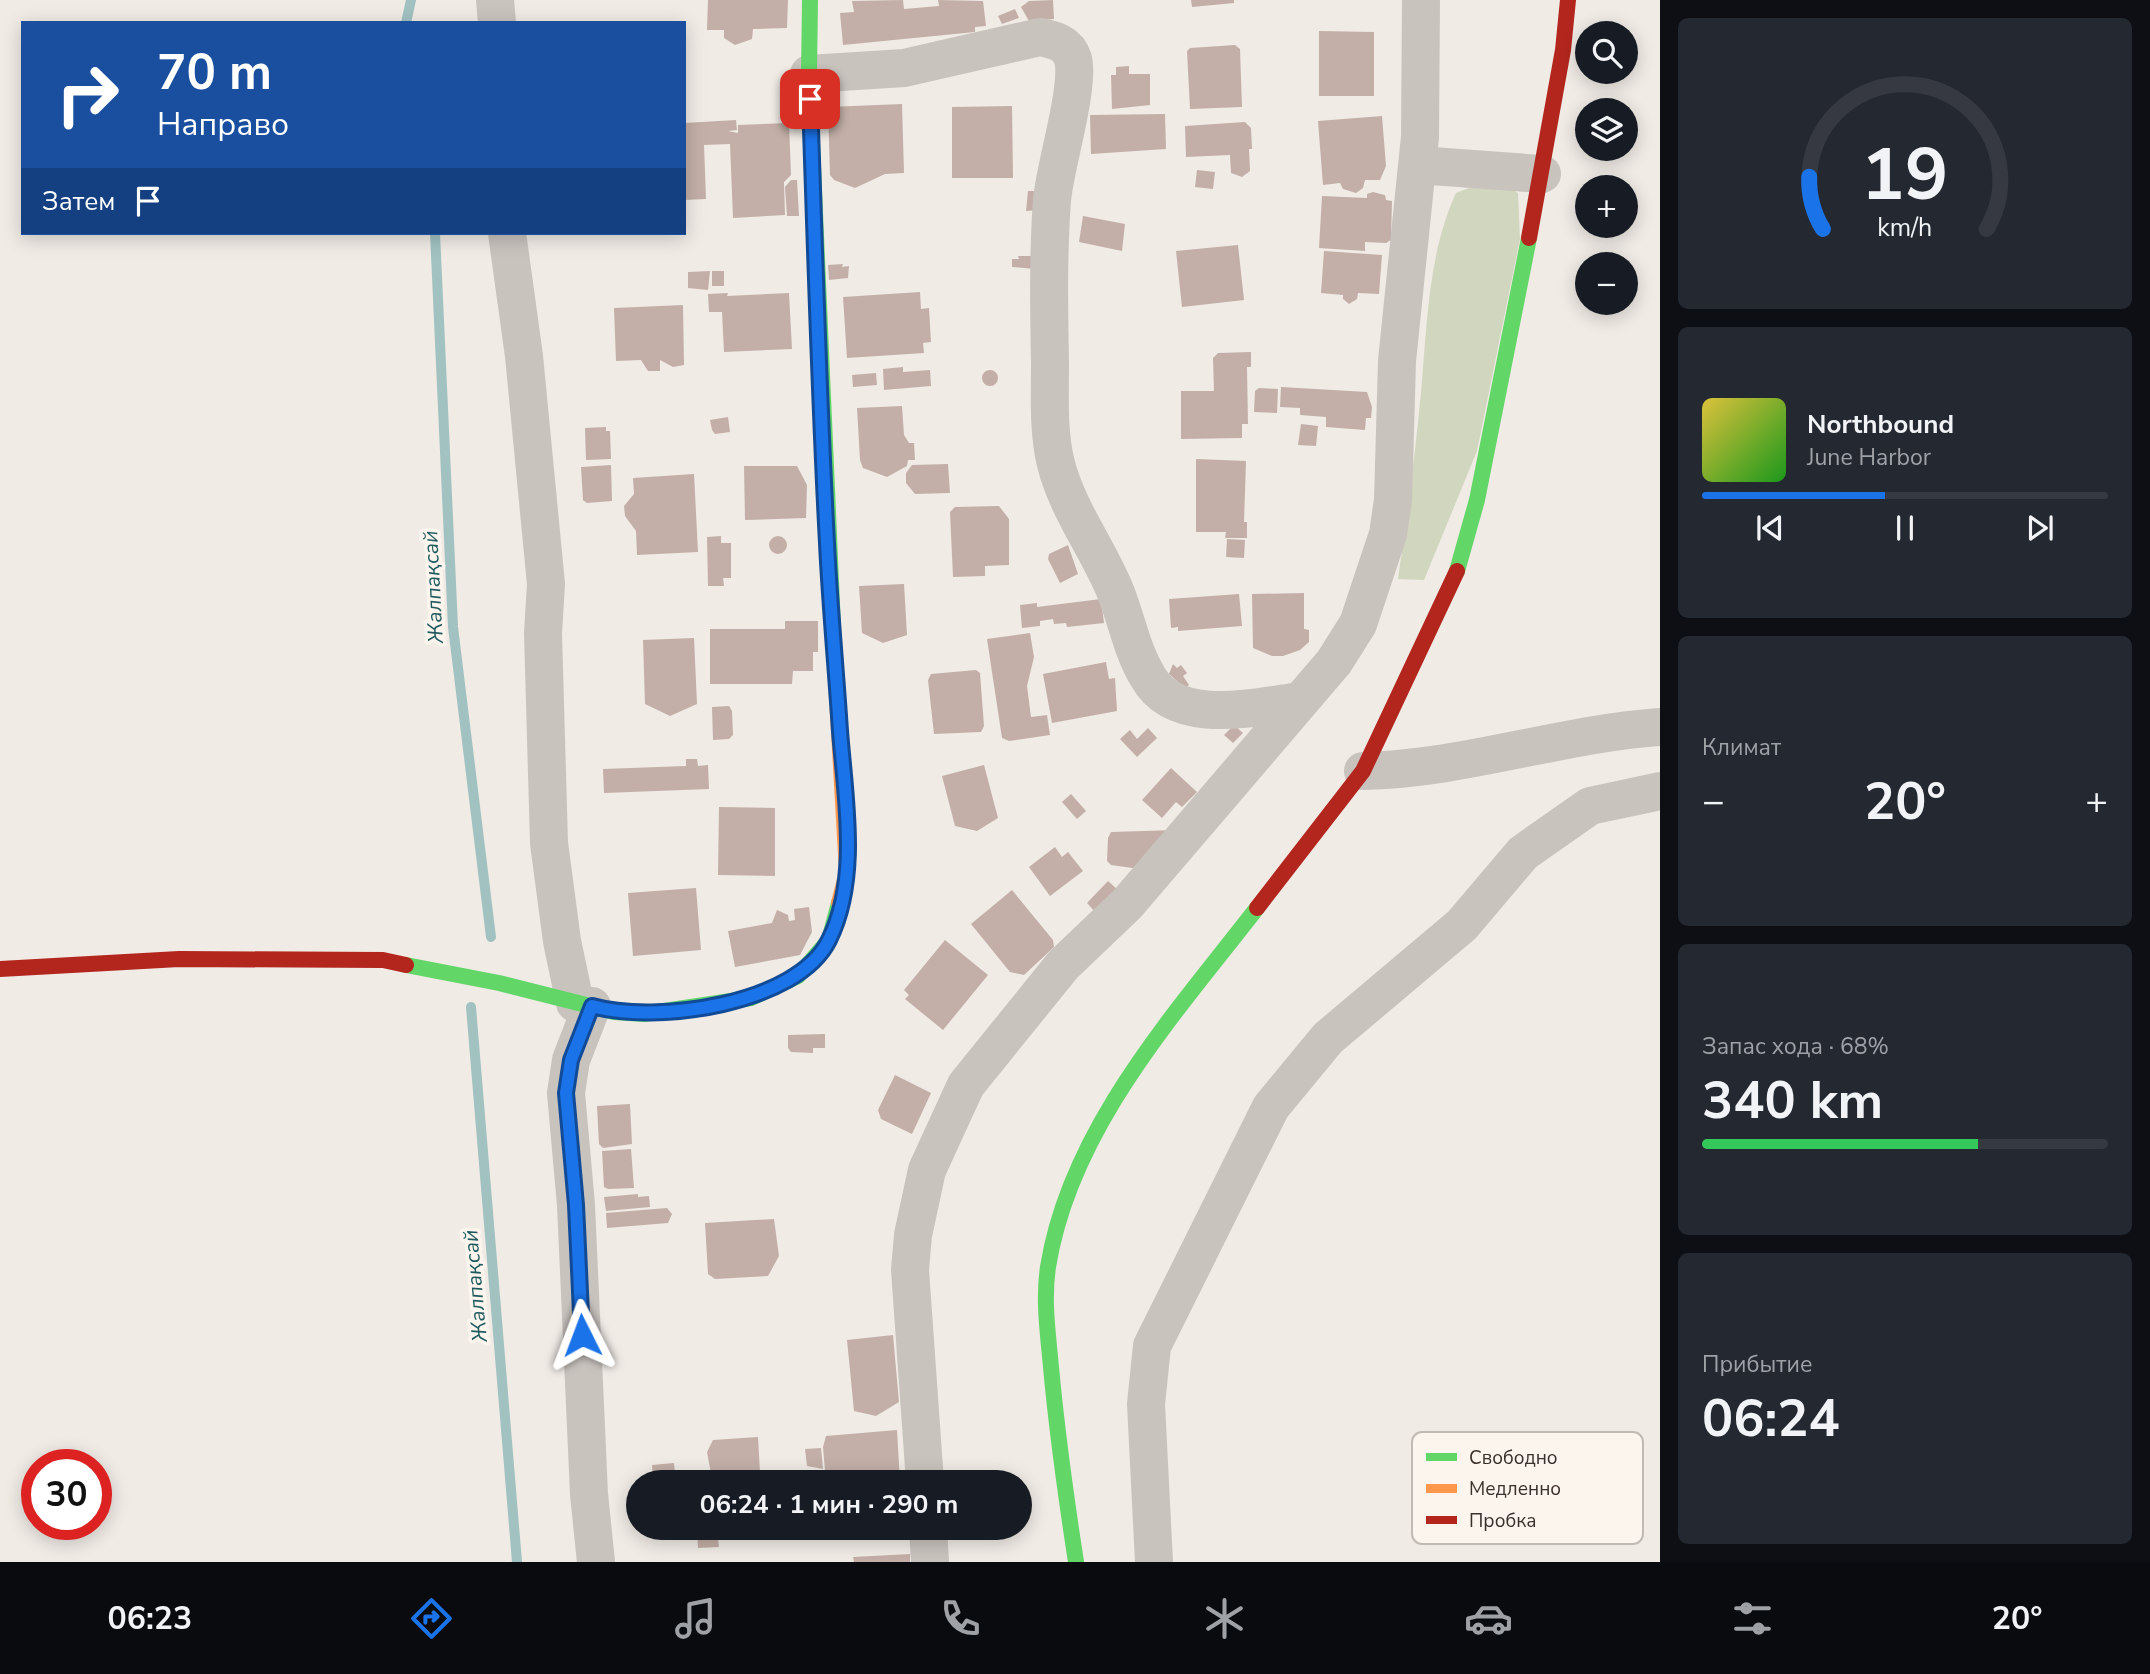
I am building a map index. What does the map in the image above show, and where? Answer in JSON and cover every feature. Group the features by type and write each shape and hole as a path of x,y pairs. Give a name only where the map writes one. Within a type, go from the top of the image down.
{"street":[{"path":"495,0 497,21"},
{"path":"0,969 179,959 383,960 499,983 614,1012 644,1014 751,998 798,976 816,957 829,940 847,872 827,544 809,74 810,0"},
{"path":"924,1470 910,1270 913,1235 924,1180 940,1135 966,1084 1063,965 1127,904 1334,662 1359,624 1388,534 1393,500 1397,361 1418,165 1421,0"},
{"path":"1076,1562 1057,1438 1046,1315 1048,1268 1062,1208 1109,1108 1144,1055 1363,771 1457,570 1477,500 1542,174 1563,50 1568,0"},
{"path":"809,74 904,68 1040,37 1057,40 1069,50 1074,72 1053,197 1049,264 1050,400 1056,464 1083,531 1115,592 1133,647 1148,679 1159,692 1168,699 1207,709 1251,708 1300,701"},
{"path":"1418,165 1542,174"},
{"path":"507,235 525,368 545,572 543,633 549,843 562,942 584,1005 566,1093 576,1205 590,1494 596,1562"},
{"path":"1363,771 1403,771 1615,730 1660,727"},
{"path":"1154,1562 1146,1404 1152,1346 1199,1245 1271,1107 1328,1038 1462,925 1523,853 1590,806 1660,791"},
{"path":"929,1540 930,1562"}],"green space":[{"path":"1477,185 1506,186 1518,193 1520,239 1477,451 1424,580 1398,579 1434,265 1456,193"}],"building":[{"path":"708,0 788,0 787,28 753,29 752,39 735,45 724,38 724,30 707,30"},
{"path":"903,0 904,9 939,6 938,0 983,1 986,26 975,27 975,32 843,45 840,13 854,12 852,1"},
{"path":"1053,0 1054,19 1029,21 1021,7 1029,1"},
{"path":"1191,0 1234,0 1234,3 1192,7"},
{"path":"1015,9 1019,18 1002,24 998,16"},
{"path":"1319,31 1374,32 1374,96 1319,96"},
{"path":"1235,45 1240,49 1242,107 1190,109 1187,51 1190,48"},
{"path":"1129,66 1129,74 1150,74 1150,105 1112,109 1111,75 1116,75 1116,67"},
{"path":"902,104 904,173 885,174 855,188 834,180 830,175 828,107"},
{"path":"1012,106 1013,178 952,178 952,107"},
{"path":"1165,114 1166,149 1091,154 1090,115"},
{"path":"1382,116 1386,166 1380,180 1365,180 1363,188 1356,193 1343,189 1340,183 1323,185 1318,121"},
{"path":"736,120 737,130 728,131 738,133 738,125 789,123 791,175 784,182 785,215 733,218 730,144 704,145 706,199 686,200 686,123"},
{"path":"1245,122 1251,128 1252,149 1249,149 1250,171 1242,177 1231,173 1230,155 1186,157 1185,126"},
{"path":"1197,170 1215,172 1213,189 1195,187"},
{"path":"791,180 797,180 799,216 787,216 785,187"},
{"path":"1028,191 1038,191 1040,210 1026,211"},
{"path":"1373,192 1385,195 1386,200 1392,201 1391,240 1386,243 1365,242 1365,251 1319,248 1322,196 1367,198 1367,194"},
{"path":"1083,216 1125,224 1122,251 1079,242"},
{"path":"1238,245 1244,300 1182,307 1176,251"},
{"path":"1324,251 1382,255 1379,294 1358,293 1357,299 1349,304 1343,299 1343,295 1321,293"},
{"path":"1018,256 1034,256 1035,269 1012,267 1012,259 1019,259"},
{"path":"843,264 842,267 849,266 848,278 829,280 828,265"},
{"path":"710,271 708,290 688,288 688,272"},
{"path":"712,271 724,271 724,286 712,286"},
{"path":"920,292 921,309 929,308 931,342 923,343 924,353 847,358 843,297"},
{"path":"728,293 727,296 789,293 792,349 724,352 722,312 709,312 708,294"},
{"path":"683,305 684,365 673,367 660,360 660,371 648,371 641,360 616,361 614,308"},
{"path":"1251,352 1251,367 1247,367 1248,424 1242,424 1242,438 1181,439 1181,391 1214,391 1213,358 1218,353"},
{"path":"903,367 903,372 930,370 931,386 884,390 883,369"},
{"path":"990,370 996,372 996,384 990,386 984,384 982,378 984,372"},
{"path":"876,373 877,385 853,387 852,375"},
{"path":"1281,387 1367,392 1372,407 1371,418 1366,418 1365,430 1326,427 1326,417 1300,415 1300,408 1280,407"},
{"path":"1259,388 1278,389 1277,413 1254,412 1255,391"},
{"path":"902,406 904,435 909,443 914,443 915,460 908,460 907,466 887,477 863,468 860,460 857,408"},
{"path":"728,417 730,432 715,434 710,420"},
{"path":"1301,424 1318,426 1316,446 1298,445"},
{"path":"606,427 606,431 610,431 611,459 586,460 585,428"},
{"path":"1196,459 1246,461 1244,522 1247,522 1247,538 1225,538 1226,532 1196,532"},
{"path":"948,464 950,493 915,494 906,483 906,473 912,465"},
{"path":"611,465 612,501 587,503 583,500 581,467"},
{"path":"744,466 797,466 807,485 806,518 745,520"},
{"path":"694,474 698,552 637,555 636,531 625,516 624,506 634,494 633,478"},
{"path":"999,506 1009,519 1009,565 985,566 985,576 953,577 950,512 955,507"},
{"path":"721,536 721,543 731,543 731,578 723,578 724,586 708,586 707,537"},
{"path":"778,536 784,539 787,545 784,551 778,554 772,551 769,545 772,539"},
{"path":"1227,539 1245,540 1244,558 1226,557"},
{"path":"1068,545 1078,574 1060,583 1048,559 1049,554"},
{"path":"904,584 907,635 883,643 862,633 859,586"},
{"path":"1304,593 1304,629 1309,630 1309,642 1300,650 1283,656 1272,656 1253,648 1252,594"},
{"path":"1239,594 1242,626 1178,631 1178,627 1171,628 1169,599"},
{"path":"1101,599 1104,623 1067,627 1066,623 1054,624 1053,619 1040,621 1040,626 1022,628 1020,605 1037,603 1037,607"},
{"path":"785,621 818,621 818,652 813,652 813,671 793,671 792,684 710,684 710,629 785,629"},
{"path":"1030,633 1034,657 1027,686 1031,717 1047,715 1050,735 1009,741 1002,738 987,639"},
{"path":"694,638 697,704 670,716 645,704 643,640"},
{"path":"1106,662 1109,679 1115,678 1117,711 1052,723 1043,674"},
{"path":"1173,664 1177,668 1181,665 1187,673 1183,676 1189,685 1185,688 1169,674"},
{"path":"976,670 980,673 984,726 981,732 934,734 928,680 931,674"},
{"path":"729,706 732,711 733,735 729,739 713,740 712,707"},
{"path":"1234,725 1243,733 1233,743 1224,735"},
{"path":"1148,728 1157,738 1137,757 1120,739 1130,730 1137,739"},
{"path":"686,759 697,759 698,766 708,765 709,789 604,793 603,769 686,766"},
{"path":"984,765 998,818 977,831 955,826 942,776"},
{"path":"1171,768 1197,792 1182,807 1176,802 1162,818 1142,800"},
{"path":"1071,794 1086,811 1077,819 1062,802"},
{"path":"719,807 775,808 775,876 718,875"},
{"path":"1177,830 1147,870 1111,865 1107,861 1108,838 1111,832"},
{"path":"1055,847 1062,857 1068,852 1083,871 1050,896 1029,867"},
{"path":"1108,881 1119,891 1097,914 1087,903"},
{"path":"696,888 701,950 633,956 628,893"},
{"path":"1012,890 1053,940 1054,947 1024,975 1010,972 971,924"},
{"path":"809,907 812,932 800,955 735,967 728,931 772,923 777,910 788,915 789,921 795,920 794,909"},
{"path":"945,940 988,975 943,1030 905,999 909,995 904,990"},
{"path":"825,1034 825,1048 813,1048 813,1053 791,1052 788,1048 788,1035"},
{"path":"895,1075 931,1093 912,1134 881,1119 878,1110"},
{"path":"630,1104 632,1144 603,1148 599,1144 597,1106"},
{"path":"631,1149 634,1188 604,1187 602,1151"},
{"path":"638,1194 638,1197 649,1196 650,1207 606,1211 604,1197"},
{"path":"667,1208 672,1214 668,1223 607,1228 606,1213"},
{"path":"774,1219 779,1256 768,1276 715,1279 708,1274 705,1223"},
{"path":"893,1335 899,1402 876,1416 854,1411 847,1340"},
{"path":"897,1430 899,1470 825,1470 823,1447 826,1436"},
{"path":"758,1437 760,1470 710,1470 707,1452 713,1440"},
{"path":"821,1448 823,1469 807,1466 805,1449"},
{"path":"674,1463 675,1470 652,1470 652,1465"},
{"path":"698,1540 718,1540 719,1547 698,1548"},
{"path":"910,1554 910,1562 854,1562 853,1557"}],"waterway":[{"name":"Жалпақсай","path":"406,21 411,0"},
{"name":"Жалпақсай","path":"435,235 453,627 491,937"},
{"name":"Жалпақсай","path":"471,1007 517,1562"}],"traffic: fast":[{"path":"810,0 809,74 833,627"},
{"path":"1457,571 1477,500 1529,238"},
{"path":"406,965 499,983 614,1012 644,1014 751,998 798,976 829,940 839,903"},
{"path":"1076,1562 1059,1441 1046,1317 1048,1267 1060,1216 1078,1168 1102,1121 1130,1076 1160,1032 1257,908"}],"traffic: slow":[{"path":"833,627 847,872 839,903"}],"traffic: jam":[{"path":"1529,238 1563,50 1568,0"},
{"path":"1257,908 1363,771 1457,571"},
{"path":"0,969 179,959 383,960 406,965"}],"route":[{"path":"582,1335 576,1205 566,1093 571,1060 592,1006 614,1012 644,1014 751,998 783,984 798,976 829,940 847,872 827,544 810,99"}]}
